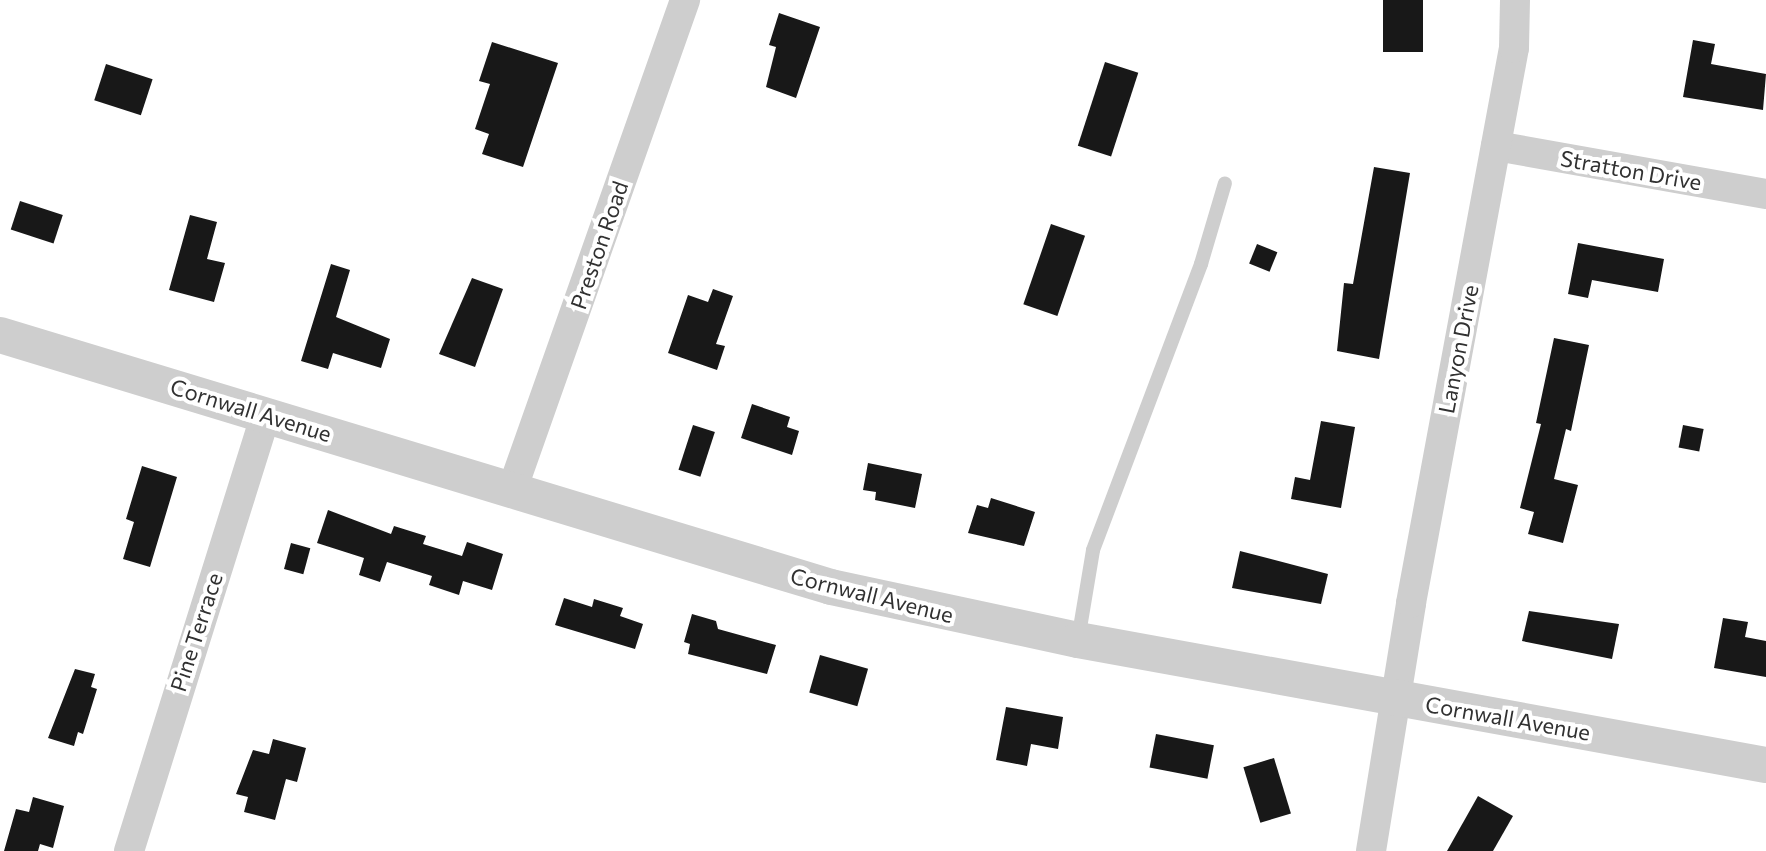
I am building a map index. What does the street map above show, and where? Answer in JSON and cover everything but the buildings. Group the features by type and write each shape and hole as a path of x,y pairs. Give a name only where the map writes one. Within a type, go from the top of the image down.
{"street":[{"name":"Preston Road","path":"512,490 685,0"},
{"name":"Lanyon Drive","path":"1371,851 1514,48 1515,0"},
{"name":"Stratton Drive","path":"1496,146 1766,194"},
{"name":"Cornwall Avenue","path":"0,335 831,587 1078,640 1766,765"},
{"name":"Pine Terrace","path":"129,851 266,414"}],"lane":[{"path":"1078,640 1093,550 1201,264 1225,183"}]}
